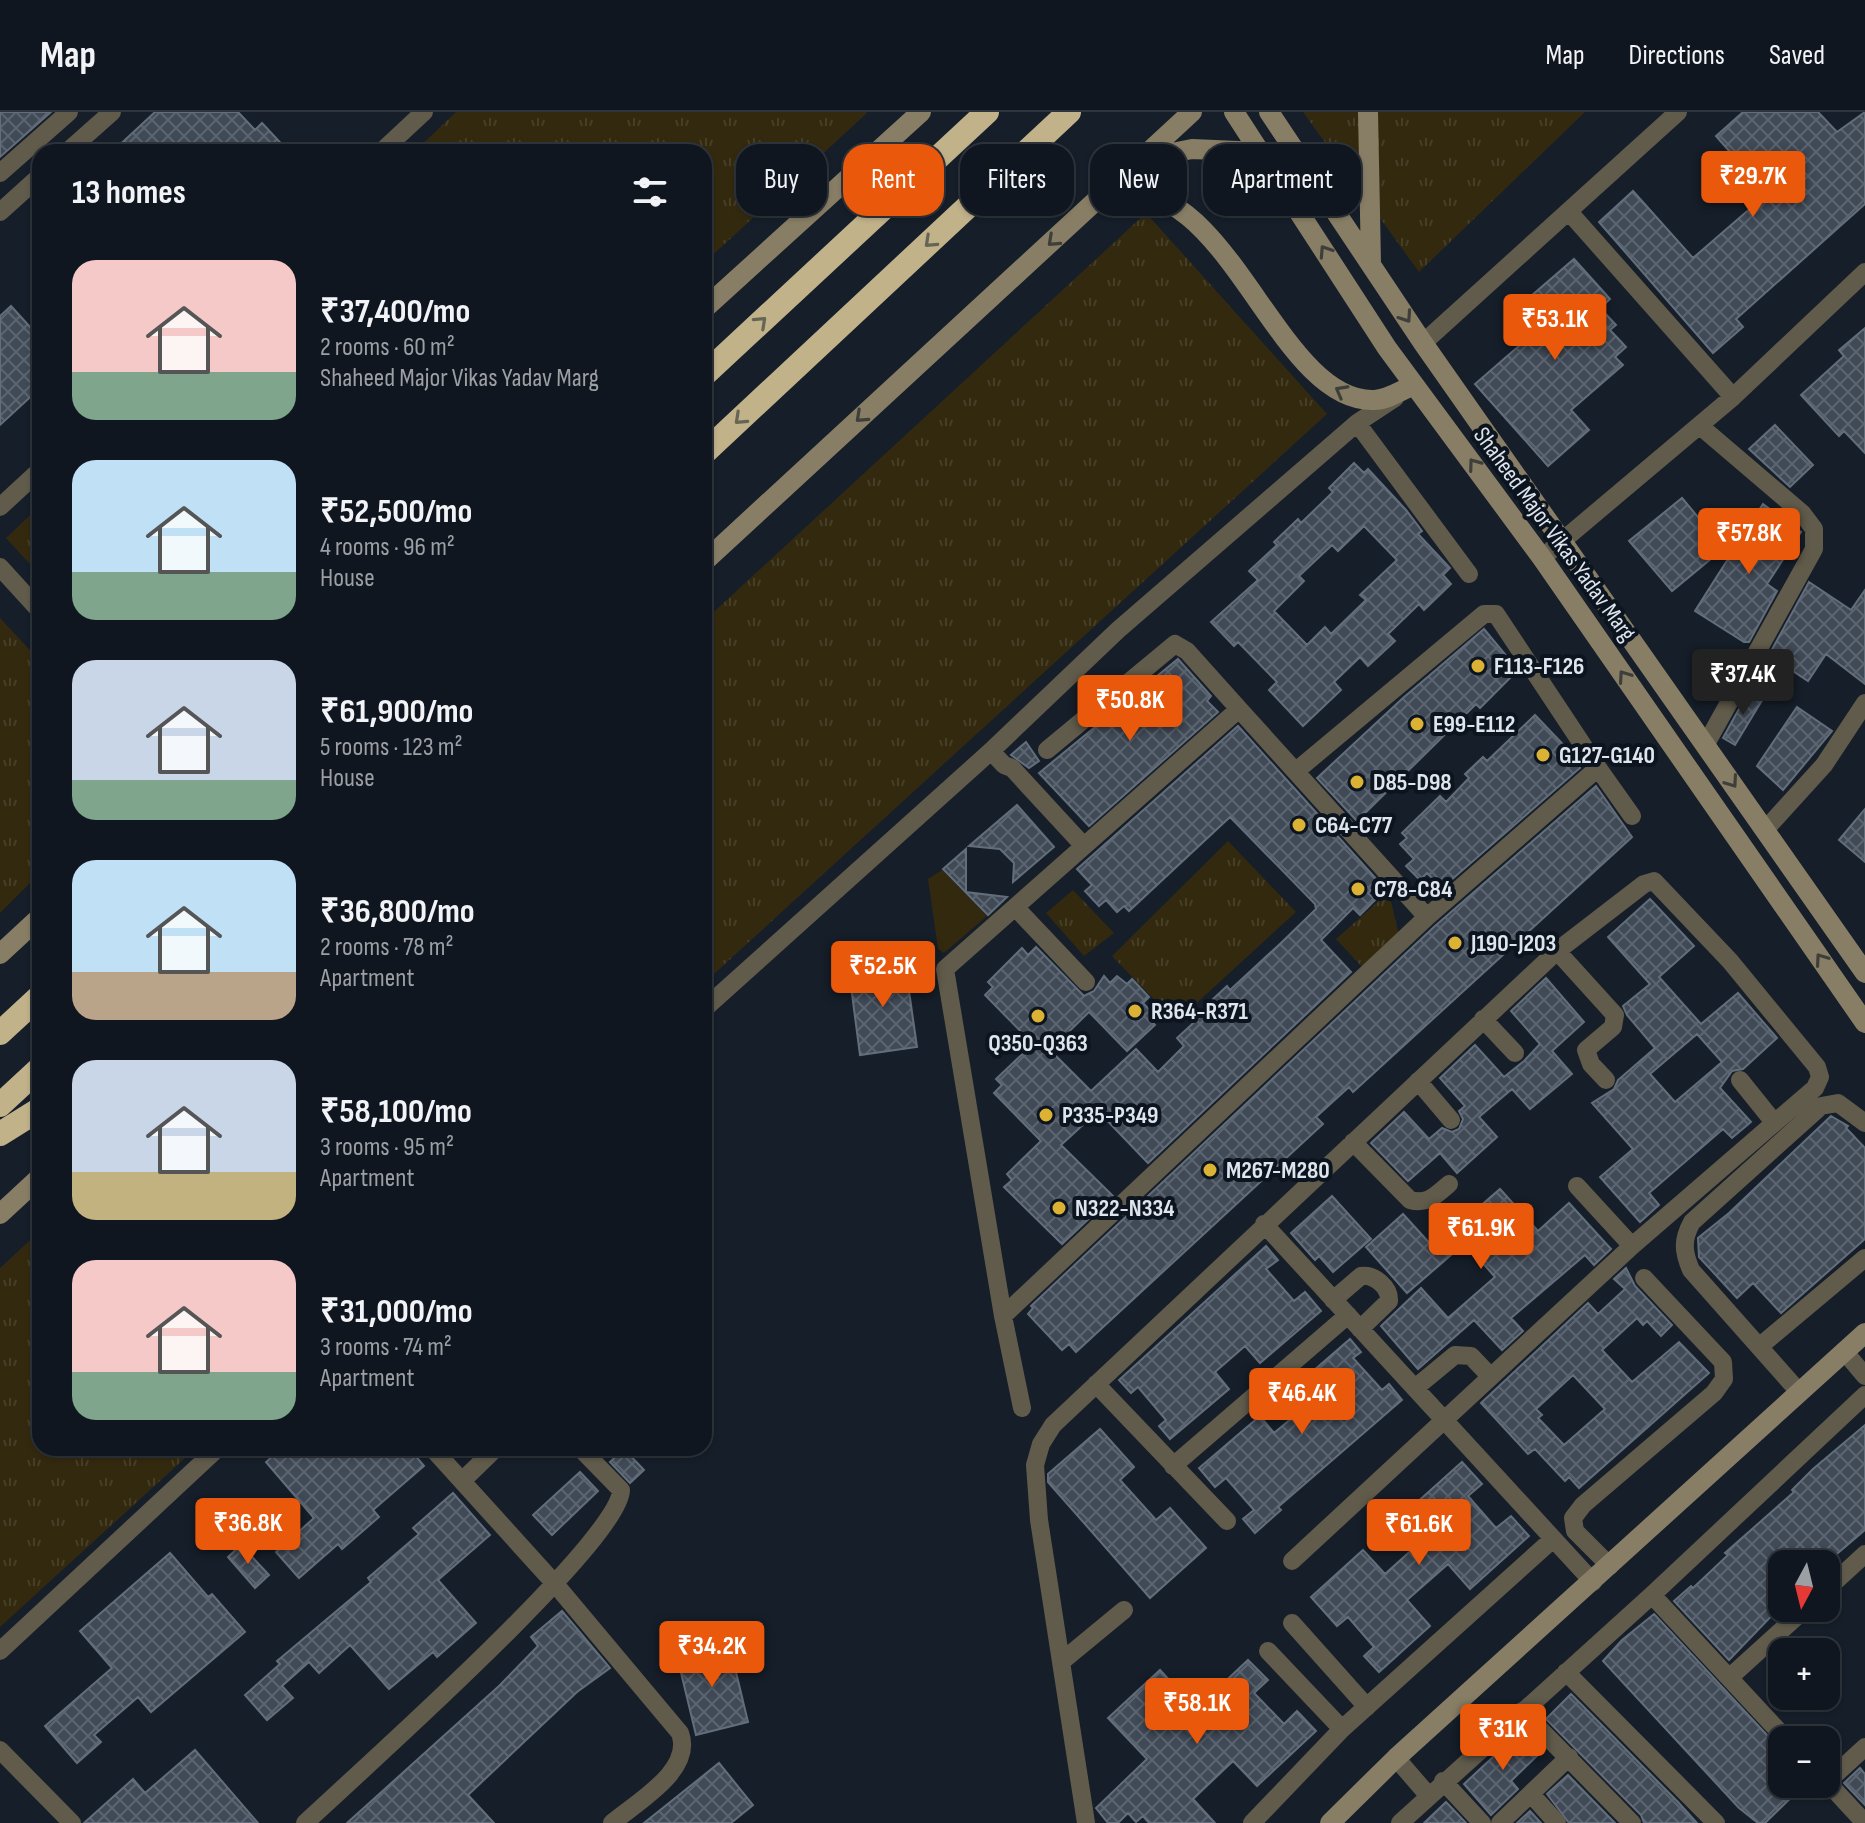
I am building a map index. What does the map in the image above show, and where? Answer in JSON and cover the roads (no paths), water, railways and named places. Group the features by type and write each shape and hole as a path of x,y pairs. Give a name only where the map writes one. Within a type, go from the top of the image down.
{"highway":[{"path":"712,368 987,112"},
{"path":"712,446 1069,112"},
{"path":"0,1033 32,1003"},
{"path":"0,1105 32,1075"},
{"path":"0,1134 32,1114"}],"main road":[{"path":"1157,144 1192,112"},
{"name":"Shaheed Major Vikas Yadav Marg","path":"1234,112 1256,144"},
{"name":"Shaheed Major Vikas Yadav Marg","path":"1269,112 1279,122 1423,343 1865,973"},
{"path":"1368,112 1371,265"},
{"path":"712,302 919,113"},
{"path":"712,555 1090,206"},
{"path":"1186,216 1217,246 1286,336 1334,389 1351,398 1377,401 1414,385"},
{"name":"Shaheed Major Vikas Yadav Marg","path":"1303,216 1414,385 1542,558 1865,1023"},
{"path":"0,954 32,924"},
{"path":"0,1214 32,1184"},
{"path":"1330,1823 1396,1758 1865,1333"}],"street":[{"path":"33,144 69,112"},
{"path":"81,144 112,112"},
{"path":"390,144 424,112"},
{"path":"1423,343 1678,112"},
{"path":"0,173 32,145"},
{"path":"0,212 32,183"},
{"path":"1570,213 1733,397"},
{"path":"1542,558 1733,397 1865,272"},
{"path":"712,1002 997,758 1118,630 1357,423 1414,385"},
{"path":"1357,423 1469,574"},
{"path":"1700,426 1802,513 1814,529 1814,549 1706,744"},
{"path":"0,507 32,477"},
{"path":"0,567 32,602"},
{"path":"1296,771 1490,612 1496,614 1632,816"},
{"path":"1047,750 1175,644 1187,651 1427,917"},
{"path":"1765,830 1824,765 1865,703"},
{"path":"1022,1408 944,975 949,962 1239,709"},
{"path":"997,758 1012,768 1078,848"},
{"path":"1003,1316 1427,917 1598,768"},
{"path":"1086,1823 1039,1520 1035,1465 1041,1444 1053,1425 1557,951 1644,884 1654,881 1730,961 1817,1067 1820,1077 1815,1088 1773,1121 1632,1246 1292,1561"},
{"path":"1015,907 1086,982"},
{"path":"1557,951 1615,1015 1613,1027 1586,1050 1591,1064 1606,1080"},
{"path":"1483,1019 1515,1053"},
{"path":"1740,1080 1773,1121"},
{"path":"1418,1081 1451,1120"},
{"path":"1800,1393 1691,1270 1685,1254 1684,1236 1692,1222 1821,1106 1838,1103 1865,1123"},
{"path":"1353,1142 1410,1200 1420,1203 1430,1200 1449,1184"},
{"path":"1577,1186 1632,1246"},
{"path":"1264,1224 1593,1582"},
{"path":"1759,1347 1865,1258"},
{"path":"1173,1466 1354,1322 1389,1301 1386,1289 1373,1277 1361,1276 1333,1300"},
{"path":"1610,1566 1575,1531 1573,1518 1583,1505 1714,1393 1724,1379 1723,1362 1644,1278"},
{"path":"1844,1351 1865,1376"},
{"path":"1415,1388 1455,1355 1471,1356 1490,1376"},
{"path":"1096,1384 1227,1521"},
{"path":"1400,1823 1652,1595 1865,1395"},
{"path":"0,1651 209,1456"},
{"path":"439,1456 671,1718 685,1746 680,1760 665,1778 612,1823"},
{"path":"462,1481 488,1456"},
{"path":"305,1823 556,1585 621,1500 621,1490 588,1456"},
{"path":"1252,1823 1342,1729 1553,1539"},
{"path":"1840,1577 1865,1554"},
{"path":"1652,1595 1774,1726"},
{"path":"1061,1662 1124,1610"},
{"path":"1729,1678 1791,1622"},
{"path":"1292,1623 1367,1707"},
{"path":"1268,1651 1342,1729"},
{"path":"1566,1672 1716,1823"},
{"path":"1522,1711 1632,1823"},
{"path":"1840,1769 1865,1747"},
{"path":"0,1750 72,1823"},
{"path":"1500,1823 1569,1757"},
{"path":"1396,1758 1428,1795"},
{"path":"1443,1781 1482,1823"},
{"path":"1531,1794 1557,1823"},
{"path":"1839,1798 1856,1820"}],"place":[{"name":"F113-F126","path":"1478,666"},
{"name":"E99-E112","path":"1417,724"},
{"name":"G127-G140","path":"1543,755"},
{"name":"D85-D98","path":"1357,782"},
{"name":"C64-C77","path":"1299,825"},
{"name":"C78-C84","path":"1358,889"},
{"name":"J190-J203","path":"1455,943"},
{"name":"R364-R371","path":"1135,1011"},
{"name":"Q350-Q363","path":"1038,1016"},
{"name":"P335-P349","path":"1046,1115"},
{"name":"M267-M280","path":"1210,1170"},
{"name":"N322-N334","path":"1059,1208"}]}
